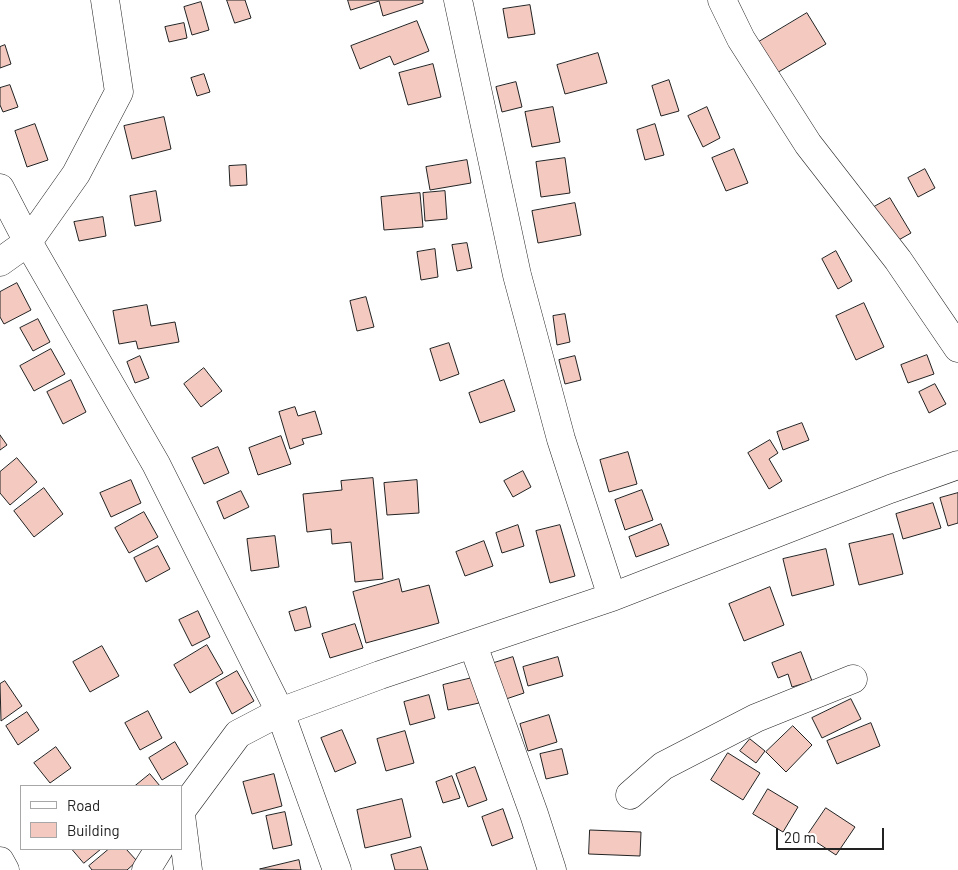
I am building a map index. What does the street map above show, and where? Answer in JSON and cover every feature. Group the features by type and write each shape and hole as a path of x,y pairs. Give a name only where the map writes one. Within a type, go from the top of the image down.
{"street":[{"path":"0,262 28,242 76,174 118,92 105,0"},
{"path":"458,0 517,275 561,439 612,597"},
{"path":"722,0 741,39 808,144 898,260 958,348"},
{"path":"0,188 28,242 156,464 280,712 337,870"},
{"path":"182,810 238,734 280,712 380,675 612,597 958,464"},
{"path":"473,645 534,814 552,870"},
{"path":"630,794 663,766 722,735 756,718 853,679"},
{"path":"182,823 188,870"},
{"path":"146,870 158,850"},
{"path":"0,861 5,870"}],"building":[{"path":"227,0 245,0 251,18 235,23"},
{"path":"348,0 423,0 423,3 383,16 379,1 351,10"},
{"path":"201,2 209,30 192,35 184,7"},
{"path":"530,5 535,34 508,38 503,9"},
{"path":"807,13 826,44 775,74 757,43"},
{"path":"417,21 429,51 394,65 390,56 360,69 351,46"},
{"path":"184,23 187,38 169,42 165,27"},
{"path":"5,45 11,64 0,68 0,47"},
{"path":"598,53 607,83 565,94 557,65"},
{"path":"433,64 441,97 408,105 399,73"},
{"path":"204,74 210,92 197,96 191,78"},
{"path":"669,80 679,111 661,116 652,86"},
{"path":"516,82 522,107 502,112 496,87"},
{"path":"10,85 18,107 3,112 0,105 0,88"},
{"path":"553,107 560,142 532,147 525,112"},
{"path":"707,107 720,138 703,147 688,116"},
{"path":"164,117 171,149 132,159 124,126"},
{"path":"35,124 48,160 27,167 15,131"},
{"path":"655,124 664,155 645,160 637,130"},
{"path":"734,149 748,183 726,191 712,158"},
{"path":"565,158 570,193 541,197 536,162"},
{"path":"467,160 471,183 430,190 426,167"},
{"path":"246,165 247,185 230,186 229,166"},
{"path":"925,169 935,188 918,197 908,178"},
{"path":"156,191 161,221 135,226 130,196"},
{"path":"445,191 447,219 425,221 423,193"},
{"path":"420,193 423,227 384,230 381,197"},
{"path":"890,198 911,233 895,242 874,207"},
{"path":"575,203 581,235 538,243 532,211"},
{"path":"103,217 106,236 79,241 74,222"},
{"path":"467,243 472,268 457,271 452,245"},
{"path":"435,249 438,277 421,280 417,252"},
{"path":"836,251 852,281 838,289 822,259"},
{"path":"17,283 31,310 4,324 0,317 0,292"},
{"path":"366,297 374,327 357,331 350,301"},
{"path":"864,303 884,347 856,360 836,316"},
{"path":"147,305 151,326 175,322 179,342 138,349 136,341 119,344 113,311"},
{"path":"565,314 570,342 557,345 553,316"},
{"path":"38,319 50,342 33,351 20,328"},
{"path":"449,343 459,374 440,381 430,349"},
{"path":"51,349 65,374 34,391 20,366"},
{"path":"927,355 934,374 908,383 901,365"},
{"path":"140,356 149,378 135,383 127,362"},
{"path":"575,356 581,380 565,384 559,360"},
{"path":"204,368 222,391 201,407 184,384"},
{"path":"71,380 86,412 63,424 47,392"},
{"path":"504,380 515,411 480,423 469,393"},
{"path":"935,384 946,404 929,413 919,392"},
{"path":"295,407 298,416 315,411 322,434 302,439 304,444 290,449 279,412"},
{"path":"802,423 809,440 783,450 777,432"},
{"path":"0,435 7,445 0,450"},
{"path":"281,436 291,464 258,475 249,448"},
{"path":"770,440 778,453 769,459 782,481 769,489 748,453"},
{"path":"218,447 229,473 204,484 192,458"},
{"path":"628,452 637,484 609,492 600,460"},
{"path":"17,458 37,482 10,505 0,493 0,472"},
{"path":"523,471 531,487 513,497 504,481"},
{"path":"373,478 383,579 355,582 351,542 332,544 331,529 307,532 303,494 342,490 341,481"},
{"path":"131,480 141,503 111,517 100,493"},
{"path":"417,480 419,513 387,515 384,483"},
{"path":"44,488 63,514 34,537 14,511"},
{"path":"642,490 653,520 625,530 615,500"},
{"path":"241,491 249,507 224,519 217,502"},
{"path":"958,493 958,523 948,526 940,498"},
{"path":"933,503 941,528 903,539 896,514"},
{"path":"144,512 158,537 129,553 115,528"},
{"path":"661,524 669,545 636,557 629,537"},
{"path":"518,525 524,546 502,553 496,533"},
{"path":"560,525 575,576 550,583 536,531"},
{"path":"893,534 903,574 859,585 849,544"},
{"path":"275,536 279,567 251,571 247,539"},
{"path":"484,541 493,566 465,576 456,552"},
{"path":"158,546 170,569 146,582 134,558"},
{"path":"826,549 834,585 792,596 783,559"},
{"path":"399,579 402,592 429,585 439,623 366,643 353,592"},
{"path":"770,587 784,625 744,641 729,604"},
{"path":"306,607 311,627 295,631 289,612"},
{"path":"198,611 210,637 192,646 179,620"},
{"path":"355,624 363,648 330,658 322,634"},
{"path":"207,645 223,673 190,693 174,665"},
{"path":"102,646 119,676 90,692 73,662"},
{"path":"801,652 812,681 792,687 788,674 778,678 772,663"},
{"path":"513,657 524,693 506,699 494,663"},
{"path":"558,657 563,676 528,686 523,667"},
{"path":"237,671 254,701 232,714 216,683"},
{"path":"472,678 479,703 448,710 443,685"},
{"path":"5,681 22,706 1,721 0,684"},
{"path":"429,695 435,718 410,725 404,702"},
{"path":"851,699 861,719 822,738 812,718"},
{"path":"148,711 162,738 140,750 125,723"},
{"path":"27,712 39,730 18,745 6,726"},
{"path":"549,715 557,742 528,751 520,724"},
{"path":"871,723 880,746 837,764 827,741"},
{"path":"793,726 812,745 786,772 766,752"},
{"path":"342,730 356,763 335,772 321,738"},
{"path":"405,731 414,763 386,771 377,739"},
{"path":"750,739 765,751 756,763 740,751"},
{"path":"175,742 188,764 162,780 149,758"},
{"path":"56,747 71,768 50,783 34,763"},
{"path":"562,749 568,774 546,779 540,754"},
{"path":"728,753 760,773 743,800 711,780"},
{"path":"475,767 487,800 468,807 456,774"},
{"path":"150,774 159,785 136,785"},
{"path":"274,774 282,806 252,814 243,782"},
{"path":"452,776 460,798 443,803 436,782"},
{"path":"768,789 798,807 783,832 753,814"},
{"path":"402,799 411,837 365,848 357,810"},
{"path":"826,808 855,827 836,855 807,836"},
{"path":"503,809 513,838 492,846 482,817"},
{"path":"285,812 292,845 273,849 266,816"},
{"path":"590,830 641,832 640,856 589,854"},
{"path":"421,847 428,870 395,870 391,855"},
{"path":"73,850 100,850 84,863"},
{"path":"108,850 127,850 137,861 127,870 92,870 89,866"},
{"path":"299,860 301,870 260,869"}]}
